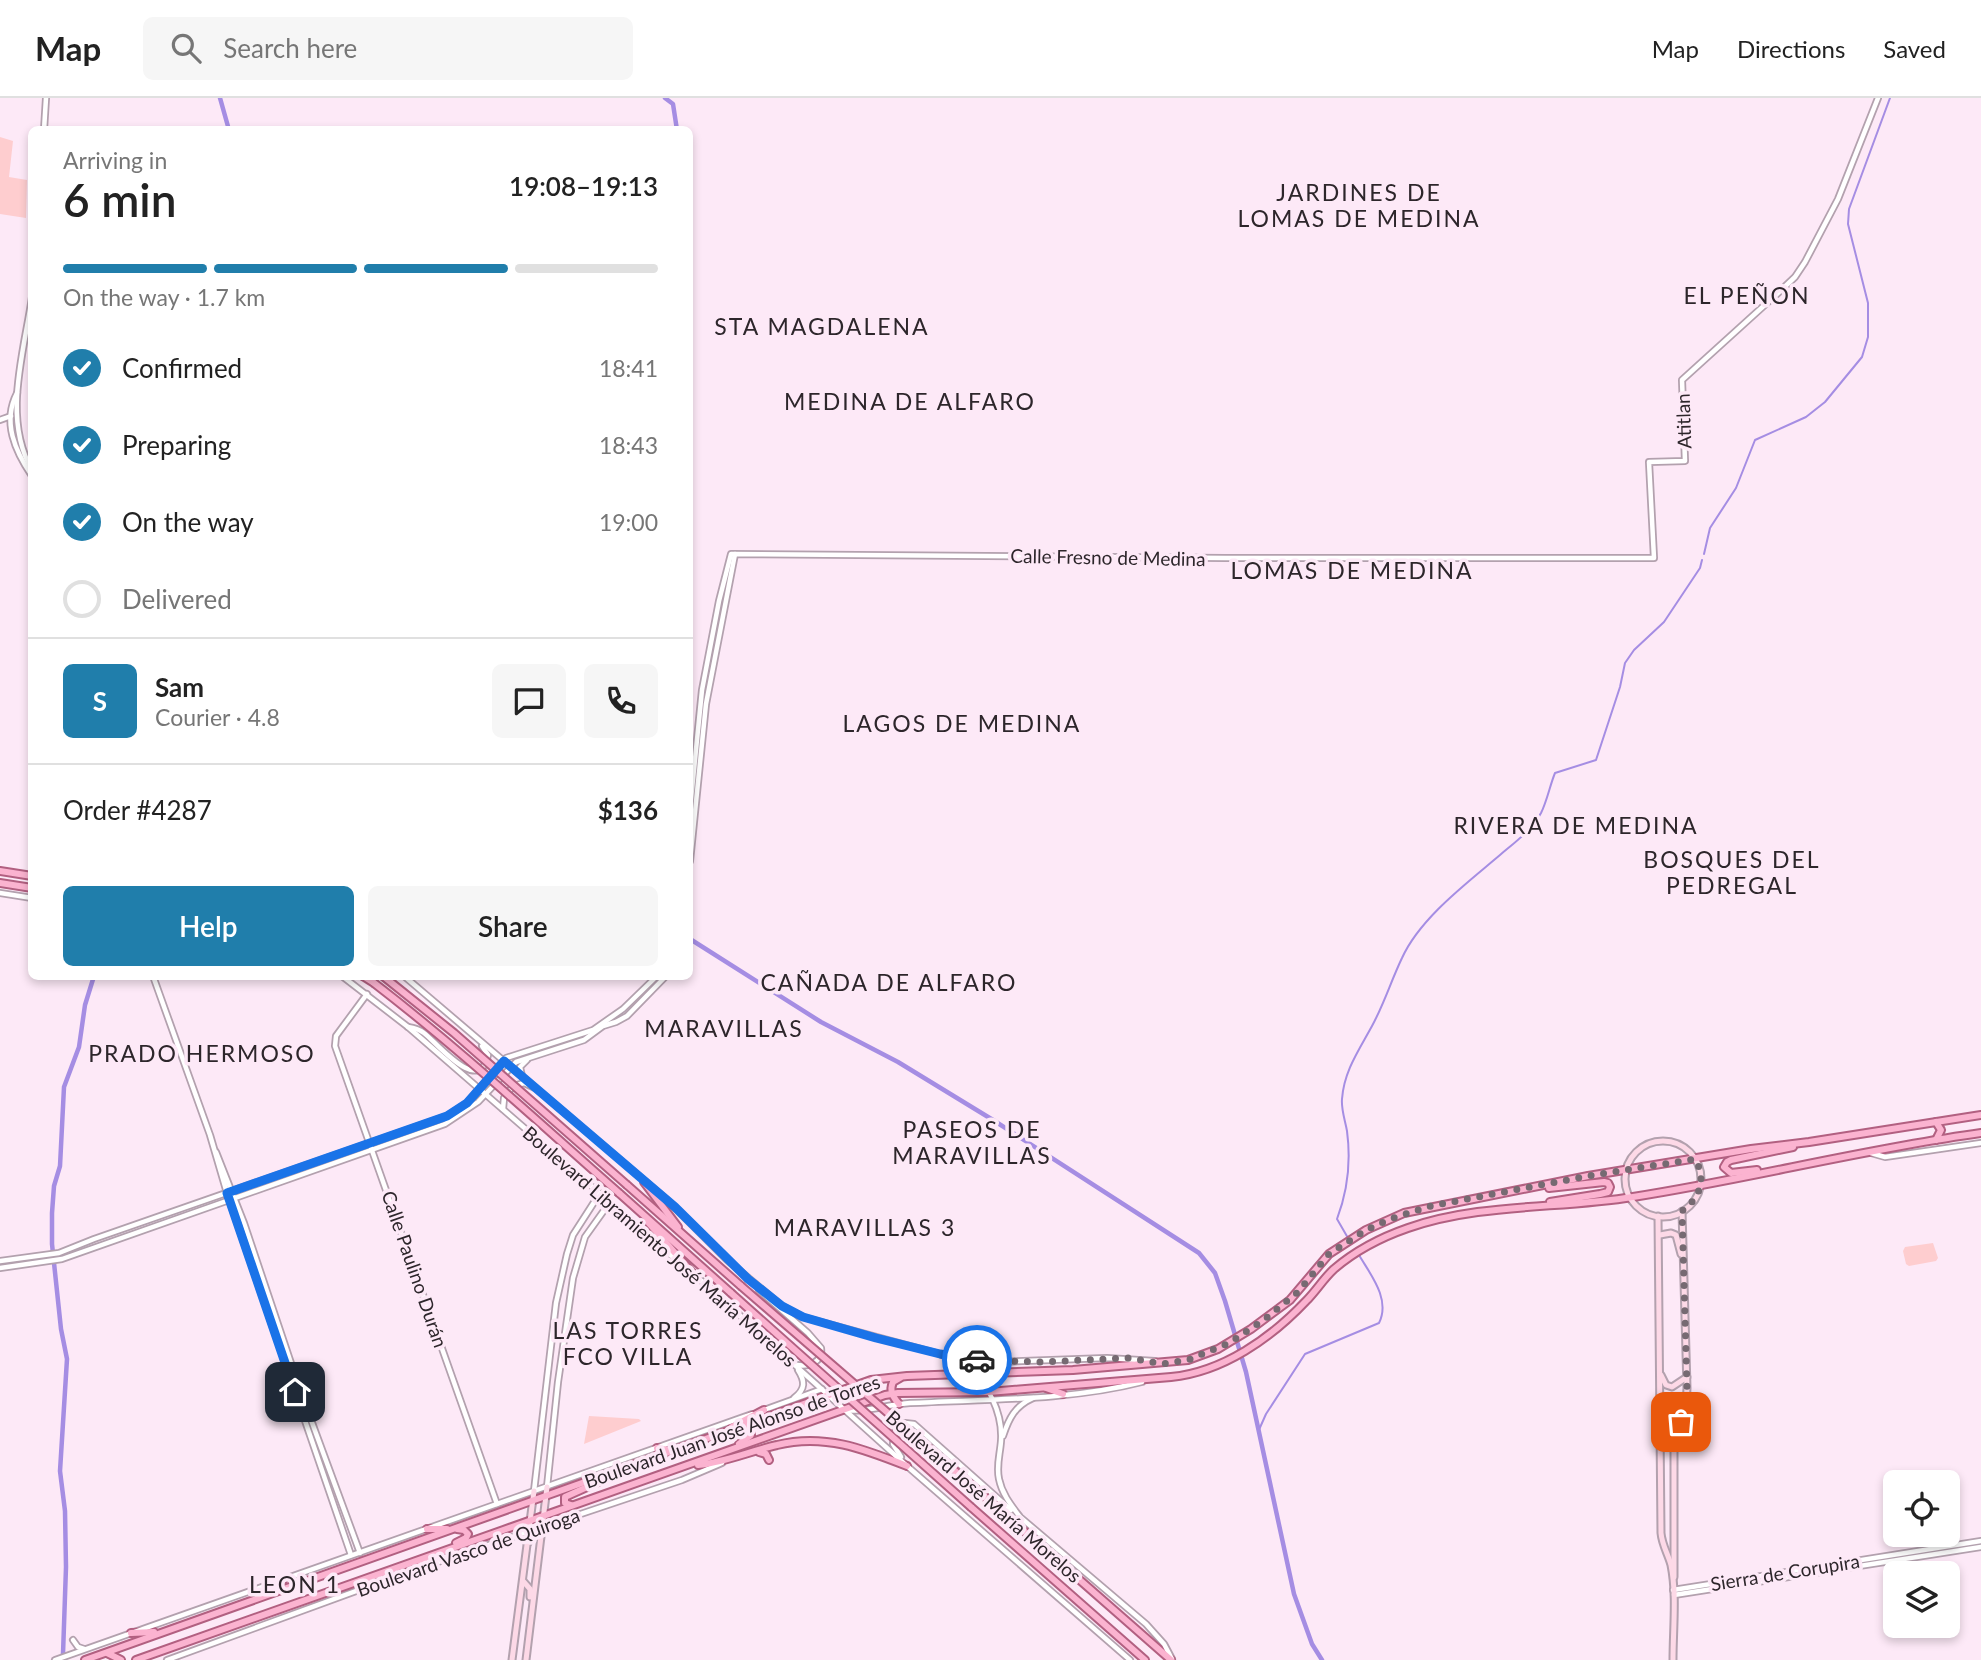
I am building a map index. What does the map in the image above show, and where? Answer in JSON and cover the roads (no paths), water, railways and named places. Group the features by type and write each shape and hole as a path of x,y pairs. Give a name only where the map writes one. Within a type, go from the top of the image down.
{"main road":[{"path":"0,871 28,875"},
{"path":"0,883 28,887"},
{"path":"368,980 469,1059 640,1210 652,1228 697,1278"},
{"name":"Boulevard José María Morelos","path":"388,980 453,1033 1172,1660"},
{"name":"Boulevard Juan José Alonso de Torres","path":"109,1653 160,1632 882,1378 1162,1364 1202,1356 1239,1337 1290,1300 1323,1260 1338,1247 1378,1224 1417,1209 1751,1149 1981,1115"},
{"path":"1955,1136 1950,1128 1956,1119"},
{"path":"1936,1122 1941,1130 1936,1140"},
{"name":"Boulevard Juan José Alonso de Torres","path":"136,1660 892,1394 989,1392 1201,1372 1235,1357 1297,1310 1329,1273 1347,1259 1362,1249 1416,1225 1477,1213 1630,1198 1981,1133"},
{"path":"1782,1168 1731,1174 1724,1167 1731,1160 1774,1153 1809,1142"},
{"path":"1651,1143 1676,1144 1695,1159 1702,1172 1701,1185 1695,1199 1682,1211 1669,1216 1658,1216 1644,1211 1630,1198 1626,1186 1626,1171 1636,1152 1651,1143"},
{"path":"644,1182 682,1235"},
{"path":"1526,1189 1604,1182 1610,1187 1608,1192 1601,1194 1528,1208"},
{"name":"Boulevard José María Morelos","path":"640,1210 1145,1660"},
{"path":"1673,1583 1675,1444 1686,1405 1682,1211"},
{"path":"1658,1216 1661,1533 1662,1545 1671,1564 1673,1583 1673,1660"},
{"path":"1660,1235 1676,1235 1685,1268"},
{"path":"1659,1369 1668,1387 1675,1386 1686,1377"},
{"path":"899,1404 892,1394 892,1384 898,1379 944,1375"},
{"path":"1040,1387 1063,1394"},
{"path":"716,1436 764,1409"},
{"path":"703,1460 745,1441 751,1435 748,1429 735,1429"},
{"path":"689,1465 729,1460 791,1441 834,1441 873,1451 907,1466"},
{"path":"1660,1447 1664,1454 1668,1455 1675,1444"},
{"path":"657,1448 675,1451"},
{"path":"753,1452 764,1453 769,1460"},
{"path":"1661,1460 1671,1467 1671,1483 1674,1489"},
{"path":"572,1505 565,1503 565,1497 606,1480 620,1470"},
{"path":"526,1660 547,1487"},
{"path":"512,1660 534,1491"},
{"path":"411,1572 466,1538 466,1531 428,1529"},
{"path":"517,1534 528,1545 526,1575 535,1585"},
{"path":"1662,1560 1671,1564"},
{"path":"257,1598 284,1579"},
{"path":"523,1581 531,1591 529,1632"},
{"path":"131,1633 160,1632"},
{"path":"98,1660 109,1653"},
{"path":"85,1660 109,1653 121,1660"}],"street":[{"path":"44,126 46,98"},
{"name":"Atitlan","path":"1654,558 1649,462 1685,461 1682,380 1795,277 1824,229 1878,98"},
{"path":"28,322 10,429 28,467"},
{"path":"17,392 18,446 28,463"},
{"path":"0,420 11,416"},
{"path":"693,779 702,690 719,601 733,554"},
{"path":"693,832 706,704 733,554"},
{"name":"Calle Fresno de Medina","path":"733,554 1654,558"},
{"path":"0,892 28,897"},
{"path":"154,980 230,1192 351,1556"},
{"name":"Boulevard Libramiento José María Morelos","path":"348,980 408,1027 600,1193 1130,1660"},
{"name":"Boulevard Libramiento José María Morelos","path":"409,980 675,1207 748,1279 782,1306 803,1317 940,1354 964,1364 989,1392 999,1418 1001,1440 997,1468 1004,1495 1020,1517 1126,1605 1158,1636 1172,1660"},
{"path":"0,1261 59,1253 447,1116 467,1103 511,1055 593,1030 623,1009 653,980"},
{"path":"0,1268 60,1260 445,1124 461,1115 516,1062 584,1040 603,1026 626,1016 662,980"},
{"name":"Calle Paulino Durán","path":"367,994 337,1035 335,1046 497,1504"},
{"path":"408,1027 426,1034 468,1070 482,1067 487,1060 487,1053 478,1040"},
{"path":"523,1076 521,1064 532,1057"},
{"path":"503,1110 504,1098 513,1086 524,1083 535,1087"},
{"path":"1867,1152 1885,1157 1981,1143"},
{"path":"534,1491 556,1303 573,1235 600,1193"},
{"path":"232,1199 360,1553"},
{"path":"547,1487 573,1278 585,1237 610,1202"},
{"path":"748,1279 821,1348 820,1356 813,1363 804,1366 793,1363"},
{"path":"940,1354 1009,1362 1142,1359 1162,1364"},
{"path":"789,1401 800,1393 804,1386 793,1363"},
{"path":"845,1409 867,1410 899,1404 1037,1397 1120,1388 1160,1377"},
{"path":"55,1660 822,1389"},
{"path":"1001,1440 1012,1413 1022,1404 1037,1397"},
{"path":"907,1466 895,1450 892,1438 897,1429 905,1423 918,1427 1020,1517"},
{"name":"Boulevard Vasco de Quiroga","path":"167,1660 530,1529 682,1480 729,1460"},
{"path":"548,1471 555,1481 569,1480"},
{"name":"Sierra de Corupira","path":"1673,1593 1981,1541"},
{"name":"Sierra de Corupira","path":"1673,1593 1981,1547"},
{"path":"73,1640 78,1647 85,1649"}],"waterway":[{"path":"220,98 228,126"},
{"path":"665,98 673,104 676,126"},
{"path":"1704,554 1710,528 1736,488 1755,440 1806,417 1825,402 1862,357 1868,337 1868,303 1848,224 1849,209 1890,98"},
{"path":"1348,1238 1337,1219 1344,1197 1349,1153 1342,1107 1343,1089 1353,1061 1376,1018 1402,958 1432,915 1533,825 1543,808 1555,773 1596,760 1625,663 1634,650 1664,622 1700,568 1702,560"},
{"path":"693,941 821,1022 898,1062 993,1120 1199,1253 1215,1273 1225,1301 1246,1372 1294,1594 1312,1644 1322,1660"},
{"path":"63,1654 66,1567 65,1511 60,1471 67,1359 52,1244 52,1213 54,1186 60,1166 64,1087 79,1047 85,1005 93,980"},
{"path":"1258,1432 1266,1414 1305,1354 1379,1323 1382,1314 1381,1296 1359,1255"}],"district":[{"name":"JARDINES DE LOMAS DE MEDINA","path":"1359,205"},
{"name":"EL PEÑON","path":"1747,295"},
{"name":"STA MAGDALENA","path":"822,326"},
{"name":"MEDINA DE ALFARO","path":"910,401"},
{"name":"LOMAS DE MEDINA","path":"1352,570"},
{"name":"LAGOS DE MEDINA","path":"962,723"},
{"name":"RIVERA DE MEDINA","path":"1576,825"},
{"name":"BOSQUES DEL PEDREGAL","path":"1732,872"},
{"name":"CAÑADA DE ALFARO","path":"889,982"},
{"name":"MARAVILLAS","path":"724,1028"},
{"name":"PRADO HERMOSO","path":"202,1053"},
{"name":"PASEOS DE MARAVILLAS","path":"972,1142"},
{"name":"MARAVILLAS 3","path":"865,1227"},
{"name":"LAS TORRES FCO VILLA","path":"628,1343"},
{"name":"LEON 1","path":"295,1584"}]}
